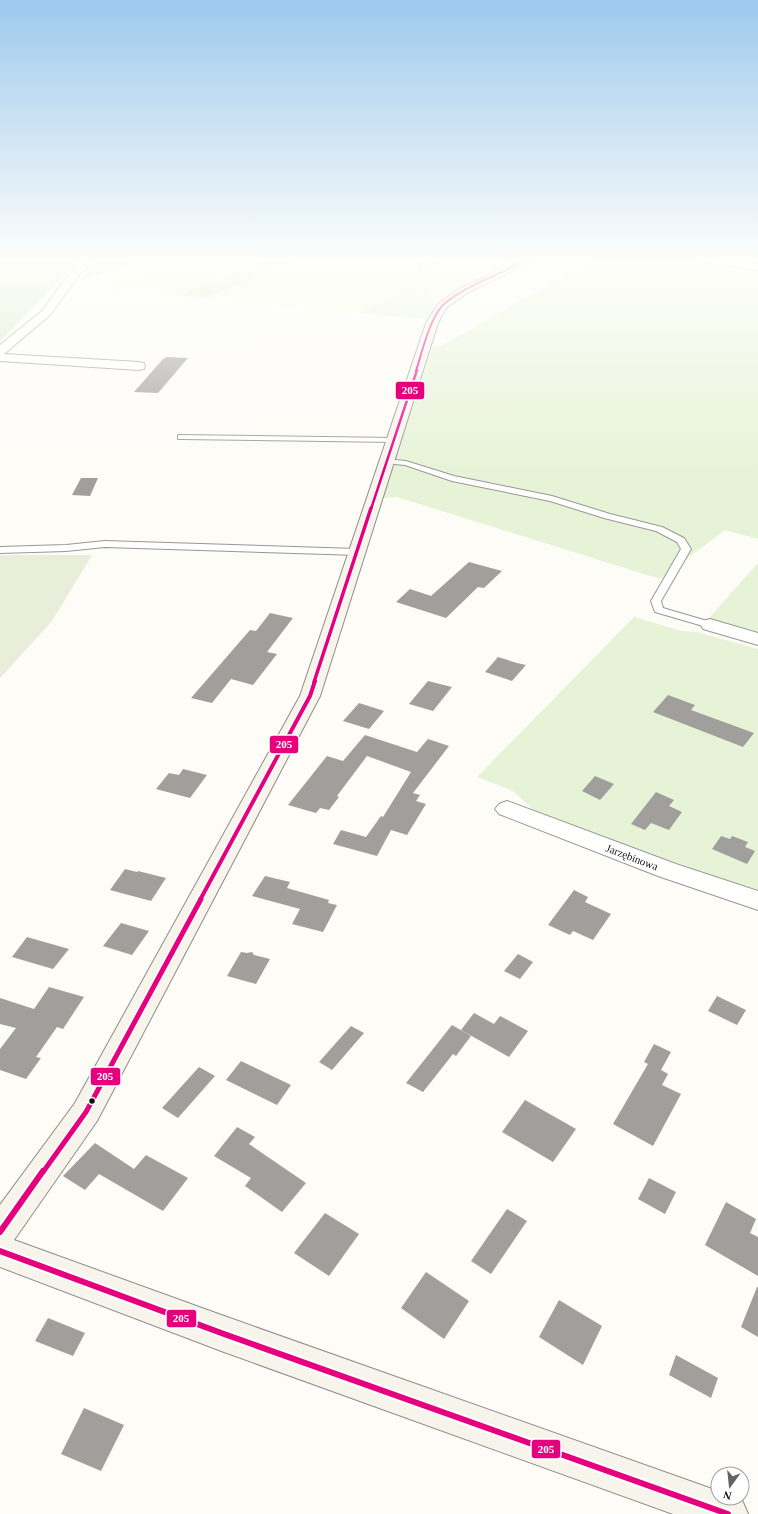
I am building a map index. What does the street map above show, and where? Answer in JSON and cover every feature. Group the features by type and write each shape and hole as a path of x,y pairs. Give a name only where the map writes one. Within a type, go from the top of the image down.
{"street":[{"path":"0,351 25,331"},
{"path":"0,1232 86,1112 310,696 430,331"},
{"path":"0,357 139,366"},
{"path":"710,625 758,639"},
{"name":"Jarzębinowa","path":"507,809 667,870 758,901"},
{"path":"0,1251 224,1334 728,1514"}],"lane":[{"path":"181,437 394,440"},
{"path":"387,461 406,463 452,478 552,499 607,516 659,529 681,540 686,549 656,601 657,606 659,610 710,625"},
{"path":"0,550 60,549 104,544 358,552"}],"green space":[{"path":"0,331 10,331 0,341"},
{"path":"468,331 758,331 758,539 725,530 660,579 397,497 383,498 433,346 441,346"},
{"path":"0,555 92,555 52,621 0,678"},
{"path":"758,563 758,632 709,618"},
{"path":"634,617 682,631 697,632 758,649 758,891 536,812 513,791 477,777"}],"building":[{"path":"167,357 188,358 158,393 134,392 163,359"},
{"path":"81,478 98,478 90,496 72,495"},
{"path":"469,562 502,571 484,588 478,587 446,618 396,602 410,589 431,596"},
{"path":"270,613 293,618 267,652 277,654 253,685 231,679 212,703 191,698 250,630 256,631"},
{"path":"498,657 526,665 512,681 485,672"},
{"path":"428,681 452,687 433,711 409,704"},
{"path":"668,695 695,705 691,710 754,733 743,747 653,712"},
{"path":"359,703 384,711 369,729 343,721"},
{"path":"365,735 417,752 428,739 449,746 413,793 420,795 416,801 426,804 407,835 391,830 377,856 333,844 341,830 366,837 381,816 383,817 411,772 367,756 337,796 339,797 329,810 320,808 316,813 288,805 327,756 343,761"},
{"path":"183,769 207,775 190,798 156,789 169,773 179,775"},
{"path":"595,776 614,784 600,800 582,791"},
{"path":"656,792 674,800 669,806 682,812 669,830 651,823 645,830 631,824"},
{"path":"721,836 730,839 732,836 748,842 745,847 755,851 747,864 712,849"},
{"path":"125,869 166,878 151,901 110,890"},
{"path":"265,876 290,882 287,888 329,900 328,903 337,905 323,932 292,924 300,909 252,896"},
{"path":"574,890 588,897 585,902 611,914 593,940 573,931 570,935 548,925"},
{"path":"121,923 149,931 132,955 103,946"},
{"path":"27,937 69,949 53,969 12,957"},
{"path":"241,952 252,952 254,955 270,959 256,984 227,976"},
{"path":"518,954 533,962 520,979 504,971"},
{"path":"49,987 84,997 63,1029 57,1027 36,1057 41,1058 26,1079 0,1070 0,1049 16,1028 0,1024 0,998 34,1009"},
{"path":"717,996 746,1010 737,1025 708,1011"},
{"path":"474,1013 494,1024 500,1016 528,1031 509,1057 461,1030"},
{"path":"452,1025 471,1036 456,1056 453,1054 423,1092 406,1083"},
{"path":"351,1026 364,1033 332,1070 319,1062"},
{"path":"654,1044 671,1052 661,1070 668,1074 662,1085 681,1094 653,1146 613,1124 648,1064 644,1062"},
{"path":"241,1061 291,1085 277,1105 226,1080"},
{"path":"199,1067 215,1076 178,1118 162,1108"},
{"path":"525,1100 576,1129 553,1162 502,1132"},
{"path":"237,1127 255,1137 249,1144 306,1183 282,1212 245,1186 251,1178 214,1156"},
{"path":"95,1143 134,1169 146,1155 188,1178 163,1211 99,1174 85,1190 63,1176"},
{"path":"649,1178 676,1192 665,1214 638,1199"},
{"path":"726,1202 756,1219 750,1233 758,1237 758,1276 705,1245"},
{"path":"507,1209 527,1221 491,1274 471,1261"},
{"path":"325,1213 359,1234 329,1276 294,1253"},
{"path":"426,1272 469,1301 444,1339 401,1308"},
{"path":"758,1287 758,1337 741,1327"},
{"path":"559,1300 602,1326 583,1365 539,1337"},
{"path":"48,1318 85,1333 73,1356 35,1341"},
{"path":"676,1355 718,1378 711,1398 669,1375"},
{"path":"84,1408 124,1425 101,1471 61,1454"}],"transit line":[{"name":"205","path":"0,1232 86,1112 310,696 429,331"},
{"name":"205","path":"0,1251 224,1334 728,1514"}]}
